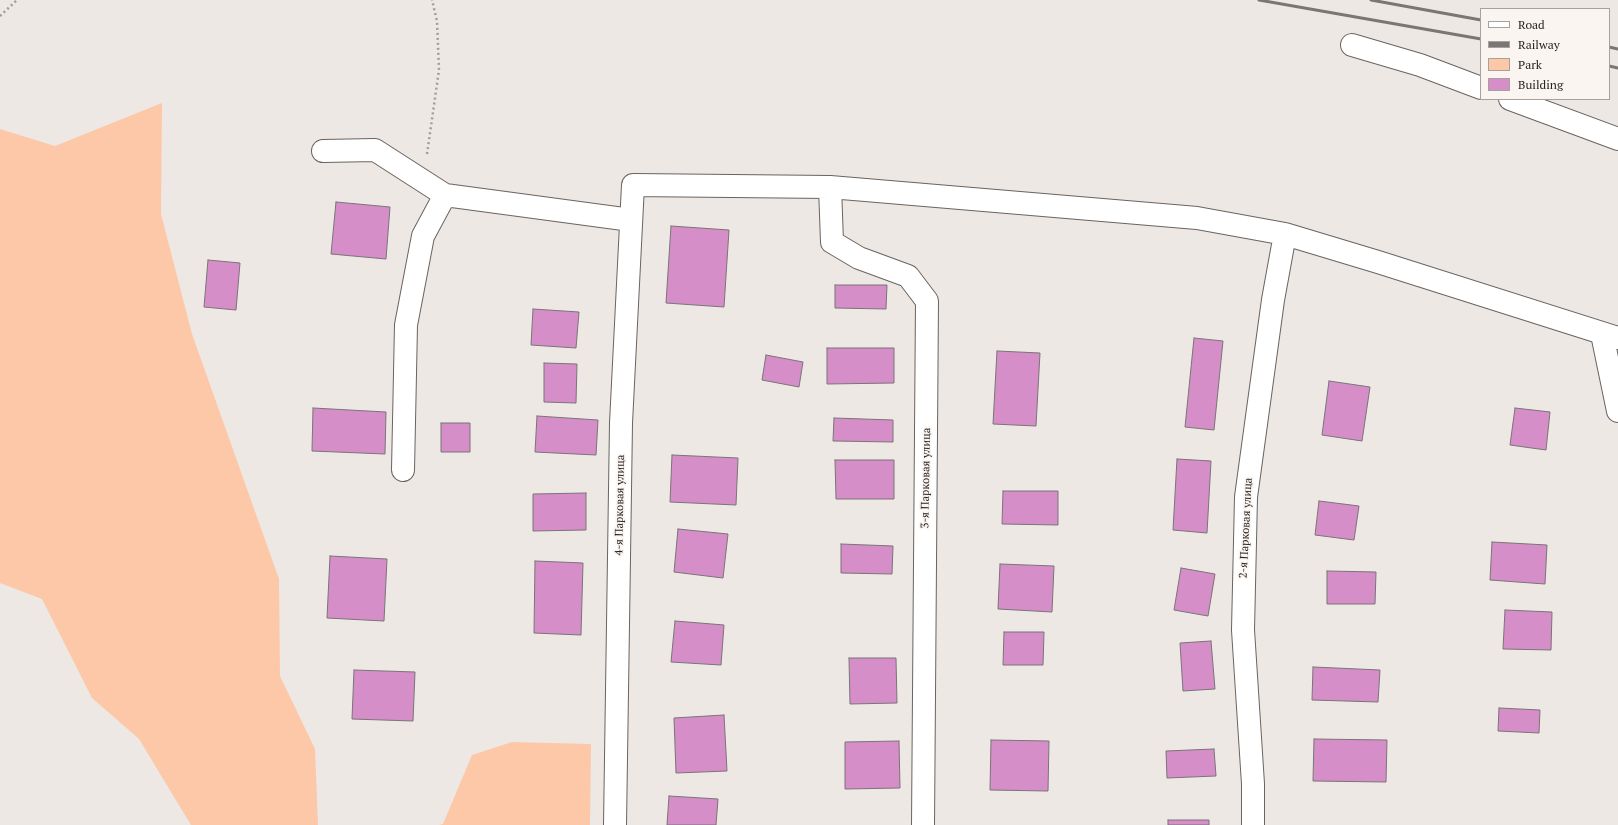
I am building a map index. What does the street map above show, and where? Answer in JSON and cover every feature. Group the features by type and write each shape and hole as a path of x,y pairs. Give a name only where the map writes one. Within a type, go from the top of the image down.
{"street":[{"path":"1352,46 1420,65 1480,88"},
{"path":"1513,100 1618,139"},
{"path":"323,151 375,150 437,190 631,220"},
{"name":"4-я Парковая улица","path":"615,825 621,423 633,185 830,187"},
{"path":"830,187 1197,218 1285,234 1610,336 1618,411"},
{"name":"3-я Парковая улица","path":"830,187 832,242 859,258 908,276 927,301 923,825"},
{"path":"403,470 406,325 423,236 437,190"},
{"name":"2-я Парковая улица","path":"1253,825 1253,784 1243,630 1246,497 1273,300 1285,234"}],"path":[{"path":"0,16 17,0"},
{"path":"432,0 437,21 439,70 426,163 437,190"}],"green space":[{"path":"162,103 161,214 192,334 279,579 280,676 315,749 318,825 191,825 139,739 92,698 42,599 0,583 0,129 55,146"},
{"path":"512,742 591,744 590,825 439,825 443,824 472,755"}],"building":[{"path":"336,202 390,207 386,259 331,254"},
{"path":"671,226 729,230 724,307 666,303"},
{"path":"208,260 240,263 236,310 204,307"},
{"path":"835,285 887,285 886,309 835,308"},
{"path":"533,309 579,312 576,348 531,345"},
{"path":"1194,338 1223,341 1214,430 1185,427"},
{"path":"827,348 894,348 894,383 827,384"},
{"path":"997,351 1040,353 1036,426 993,424"},
{"path":"766,355 803,362 799,387 762,380"},
{"path":"544,363 577,364 576,403 544,402"},
{"path":"1329,381 1370,387 1362,441 1322,435"},
{"path":"313,408 386,412 385,454 312,451"},
{"path":"1515,408 1550,412 1546,450 1510,445"},
{"path":"537,416 598,420 596,455 535,452"},
{"path":"834,418 893,420 893,442 833,441"},
{"path":"441,423 470,423 470,452 441,452"},
{"path":"672,455 738,458 736,505 670,502"},
{"path":"1177,459 1211,461 1207,533 1173,530"},
{"path":"835,460 894,460 894,499 836,499"},
{"path":"1003,491 1058,491 1058,525 1002,524"},
{"path":"586,493 586,530 533,531 533,494"},
{"path":"1319,501 1359,506 1354,540 1315,535"},
{"path":"678,529 728,534 723,578 674,572"},
{"path":"1492,542 1547,545 1545,584 1490,580"},
{"path":"841,544 893,546 892,574 841,573"},
{"path":"330,556 387,559 384,621 327,618"},
{"path":"535,561 583,563 581,635 534,633"},
{"path":"1000,564 1054,566 1052,612 998,609"},
{"path":"1181,568 1215,574 1208,616 1174,610"},
{"path":"1327,571 1376,572 1375,604 1327,604"},
{"path":"1505,610 1552,612 1551,650 1503,649"},
{"path":"675,621 724,625 721,665 671,662"},
{"path":"1004,632 1044,632 1043,665 1003,665"},
{"path":"1211,641 1215,689 1183,691 1180,643"},
{"path":"849,658 896,658 897,703 850,704"},
{"path":"1313,667 1380,670 1378,702 1312,700"},
{"path":"354,670 415,672 413,721 352,719"},
{"path":"1499,708 1540,710 1539,733 1498,731"},
{"path":"724,715 727,771 676,773 674,718"},
{"path":"1314,739 1387,740 1386,782 1313,781"},
{"path":"991,740 1049,741 1048,791 990,790"},
{"path":"899,741 900,788 845,789 845,742"},
{"path":"1214,749 1216,776 1167,778 1166,751"},
{"path":"669,796 718,799 716,825 667,825"},
{"path":"1168,820 1209,820 1209,825 1168,825"}],"railway":[{"path":"1259,0 1480,39"},
{"path":"1371,0 1480,20"},
{"path":"1610,47 1618,49"},
{"path":"1610,66 1618,68"}]}
